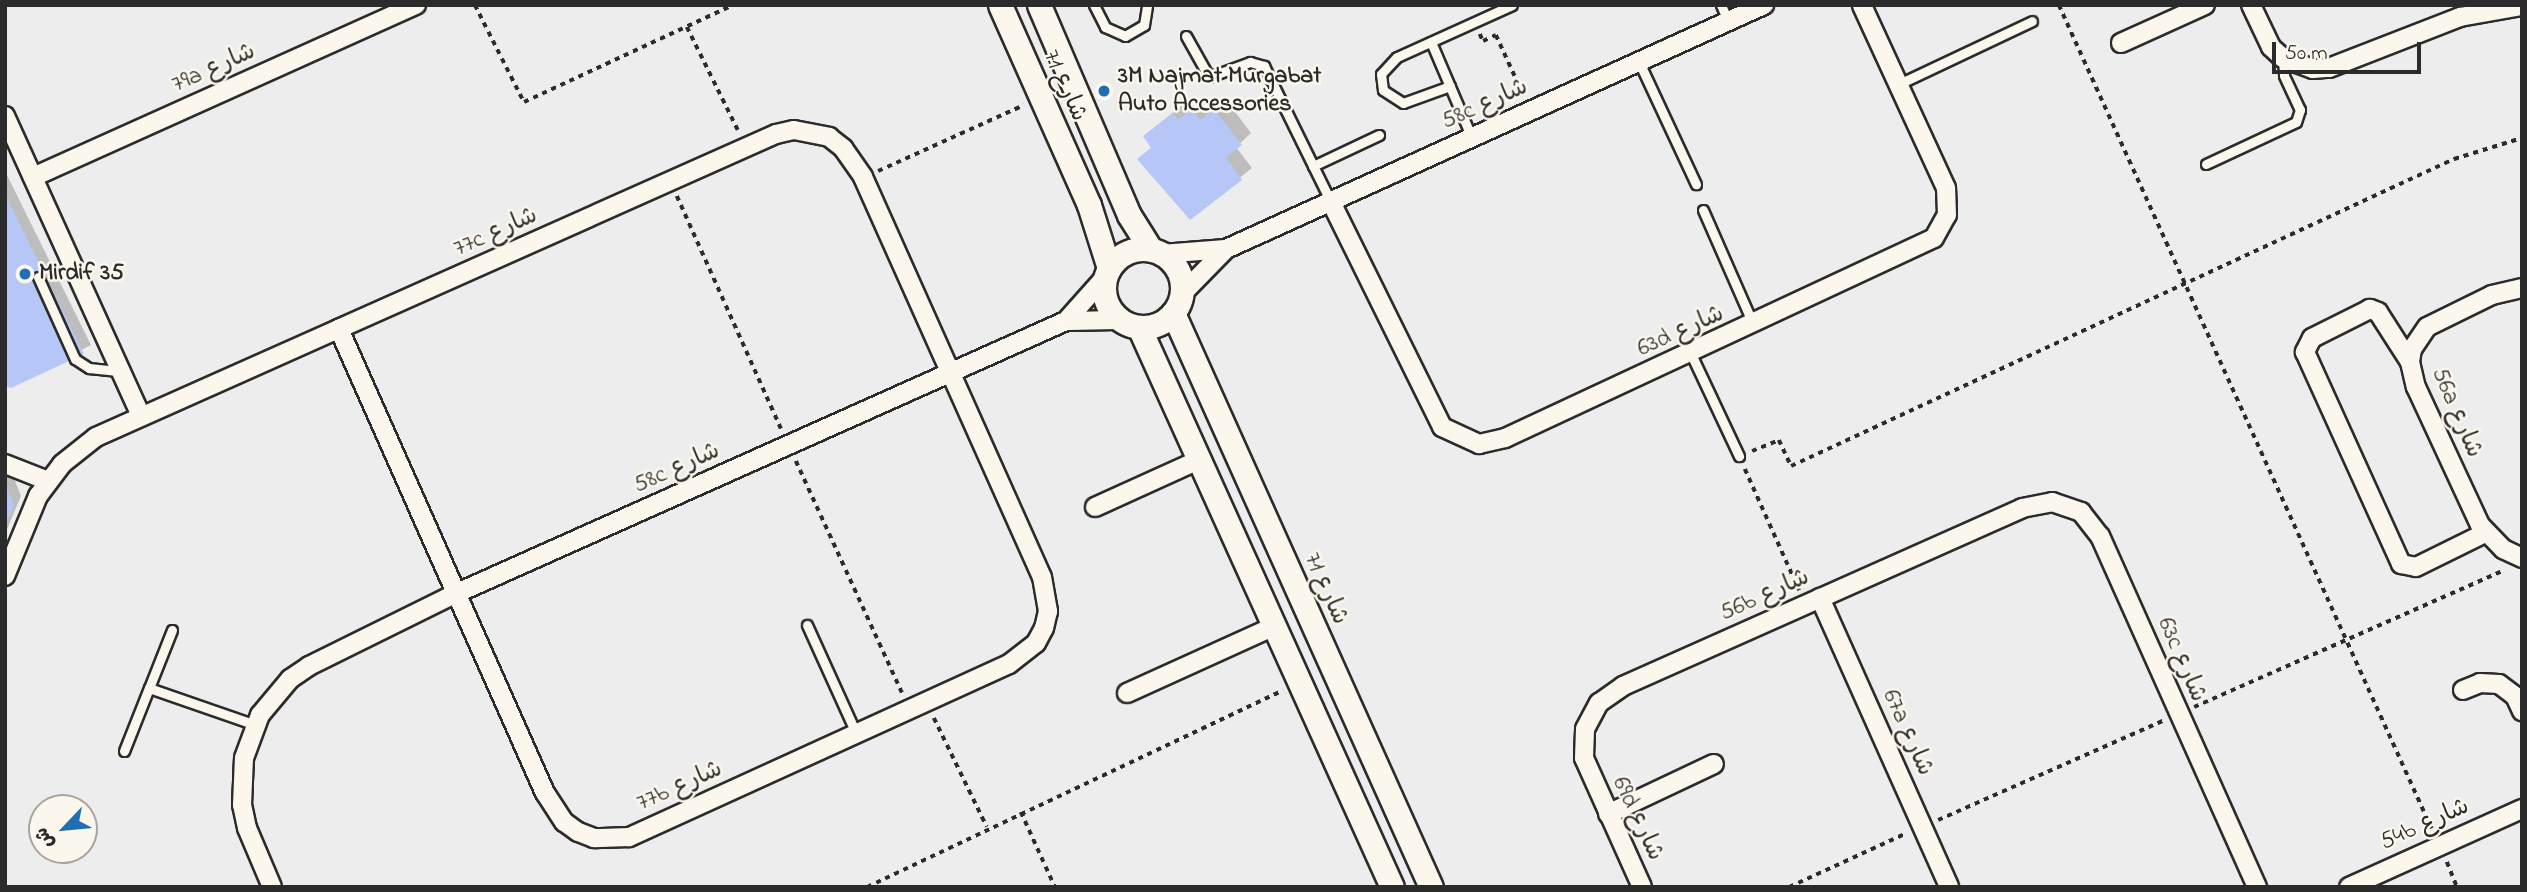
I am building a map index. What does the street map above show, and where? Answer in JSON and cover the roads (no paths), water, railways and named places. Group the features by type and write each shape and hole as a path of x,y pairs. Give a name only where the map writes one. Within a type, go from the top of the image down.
{"street":[{"name":"79a شارع","path":"33,177 380,12 416,5"},
{"name":"شارع 71","path":"1000,5 1089,205 1107,272"},
{"name":"شارع 71","path":"1039,5 1129,215 1156,252"},
{"name":"58c شارع","path":"1156,252 1226,249 1639,62 1725,13 1764,5"},
{"name":"63d شارع","path":"1331,202 1434,416 1453,436 1465,442 1479,444 1505,438 1911,253 1942,227 1946,188 1862,5"},
{"path":"2121,43 2205,5"},
{"path":"2251,5 2272,47 2283,58 2313,69 2329,68 2480,9 2522,6"},
{"path":"5,116 141,416"},
{"name":"77c شارع","path":"5,576 30,513 48,481 78,450 141,416 776,134 811,131 843,148 863,177 951,373"},
{"name":"58c شارع","path":"1177,304 1226,249"},
{"path":"1130,323 1158,324 1177,304 1175,267 1156,252 1132,251 1107,272 1105,296 1130,323 1200,459 1392,887"},
{"name":"58c شارع","path":"272,887 247,828 242,805 244,758 256,725 274,696 309,666 455,594 1066,321 1107,272"},
{"name":"56a شارع","path":"2516,563 2486,533 2416,387 2410,362 2412,349 2427,327 2485,298 2522,288"},
{"name":"شارع 71","path":"1177,304 1431,887"},
{"path":"2410,362 2378,312 2370,309 2312,338 2305,352 2401,564 2416,567 2486,533"},
{"name":"58c شارع","path":"1066,321 1130,323"},
{"name":"77b شارع","path":"339,330 553,808 571,827 594,838 629,837 927,703 1024,655 1036,643 1048,611 1042,577 951,373"},
{"path":"1095,507 1200,459"},
{"path":"5,464 48,481"},
{"name":"63c شارع","path":"2022,508 2044,503 2067,505 2092,523 2257,887"},
{"name":"56b شارع","path":"1588,772 1585,729 1599,703 1610,693 2022,508"},
{"name":"67a شارع","path":"1812,602 1949,887"},
{"path":"1127,693 1275,626"},
{"path":"2463,690 2480,683 2499,684 2515,696 2522,711"},
{"path":"1608,814 1714,764"},
{"name":"69d شارع","path":"1588,772 1642,887"},
{"name":"54b شارع","path":"2349,887 2522,809"}],"lane":[{"path":"1094,5 1105,27 1125,36 1144,25 1147,5"},
{"path":"1450,86 1403,103 1383,90 1381,75 1390,61 1512,5"},
{"path":"1899,84 2032,21"},
{"path":"1186,36 1209,77 1250,62 1264,66 1331,202"},
{"path":"1431,42 1472,138"},
{"path":"2206,164 2296,122 2298,103 2284,75 2283,58"},
{"path":"1639,62 1696,184"},
{"path":"1313,166 1379,135"},
{"path":"1703,211 1754,326"},
{"path":"38,277 75,359 89,368 121,371"},
{"path":"1691,354 1739,456"},
{"path":"807,625 857,734"},
{"path":"124,751 172,630"},
{"path":"149,688 256,725"}],"place":[{"name":"3M Najmat Murgabat Auto Accessories","path":"1104,91"},
{"name":"Mirdif 35","path":"25,274"}]}
